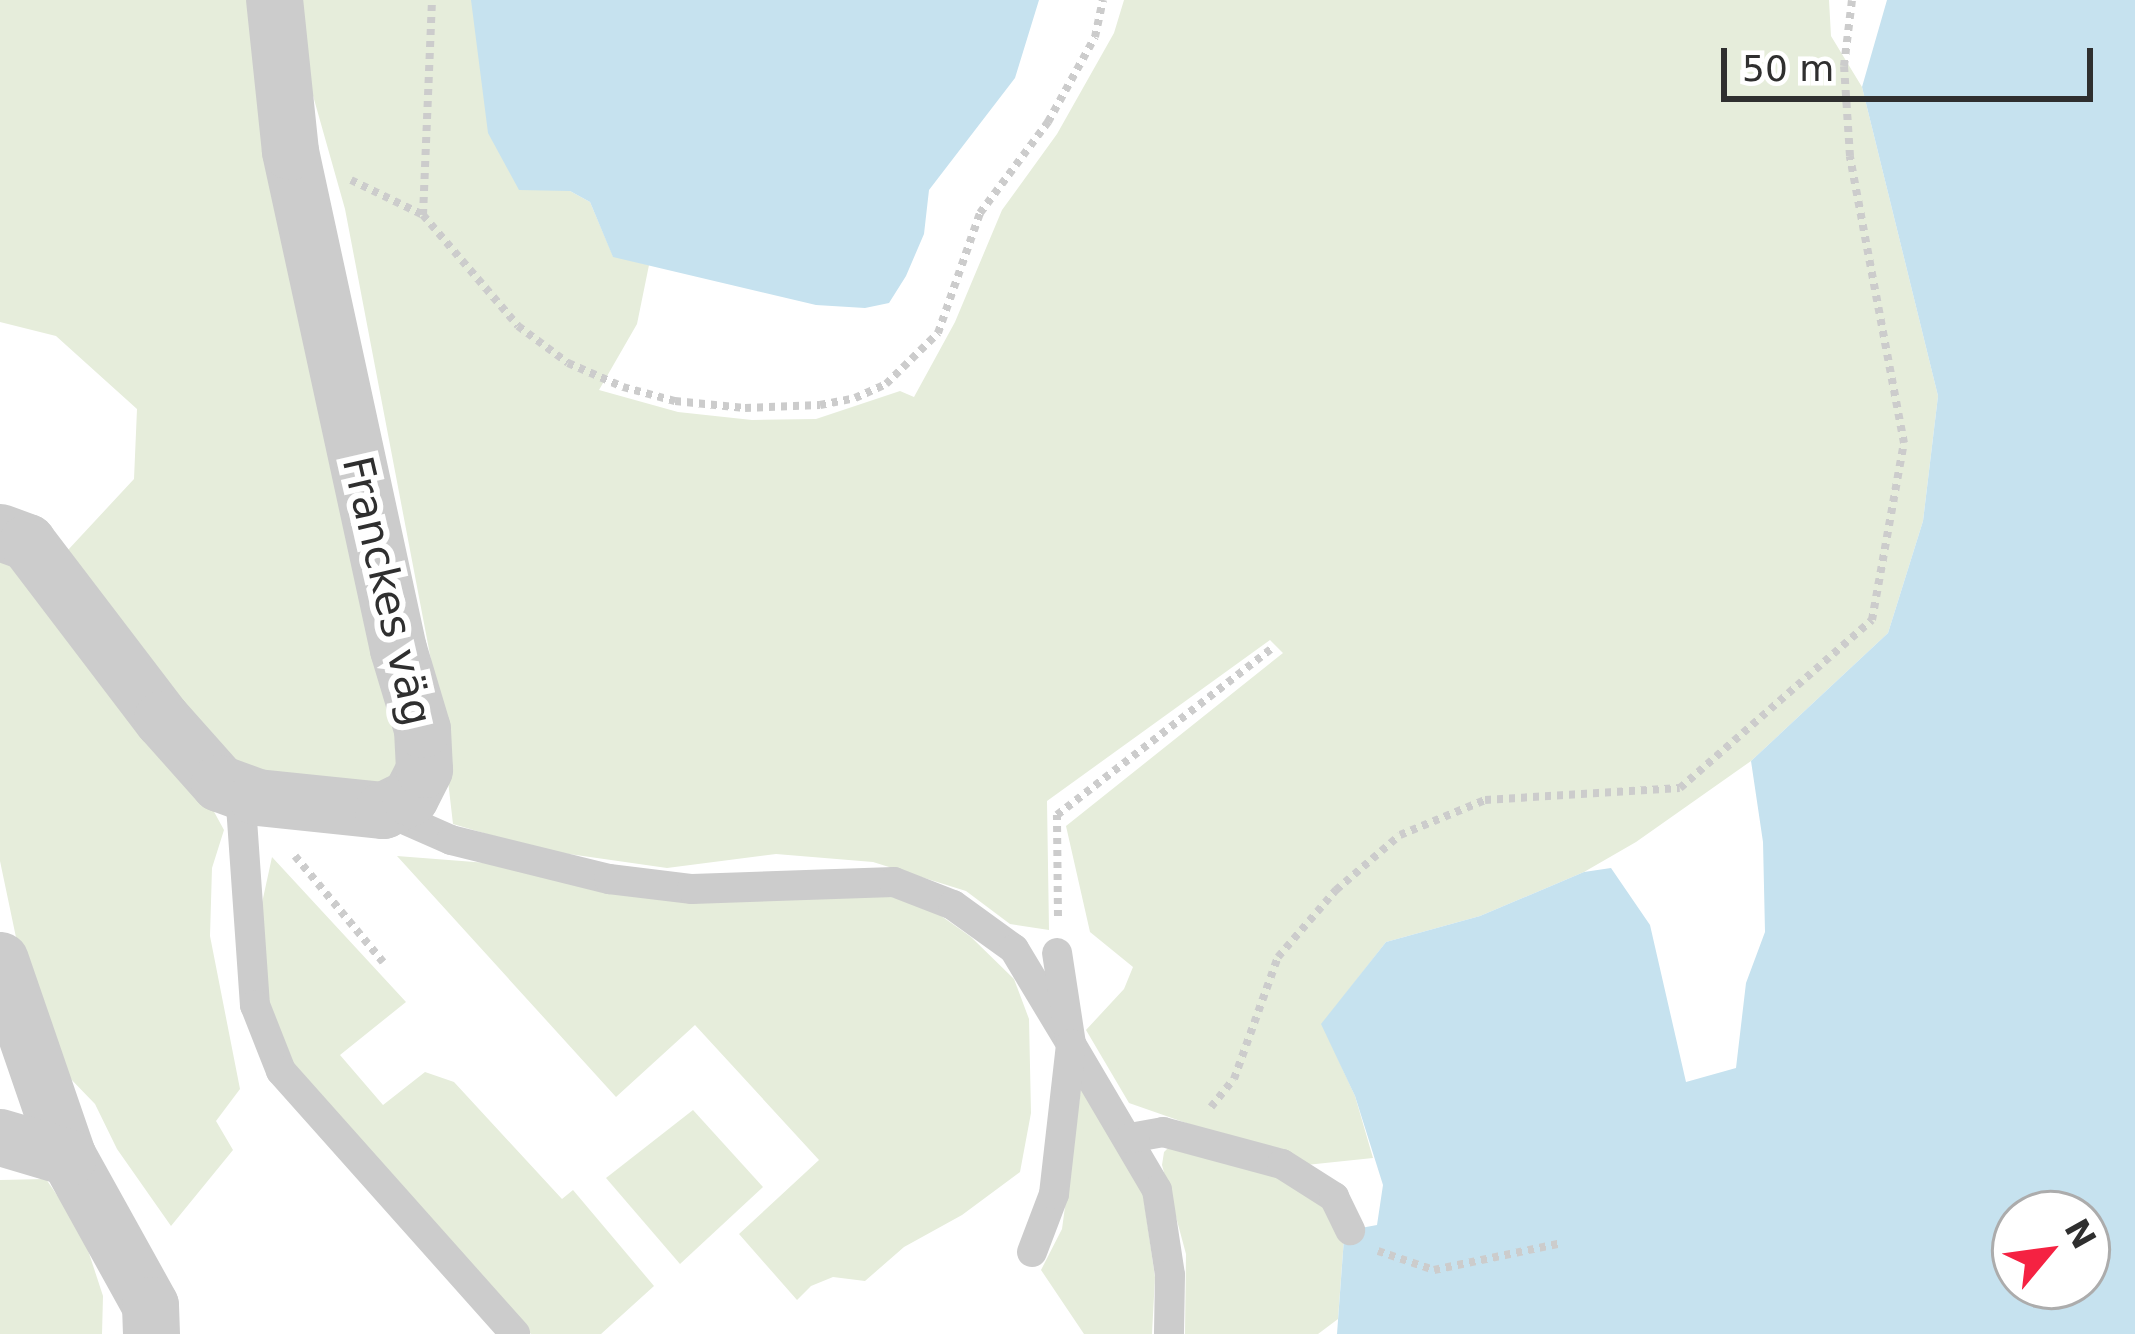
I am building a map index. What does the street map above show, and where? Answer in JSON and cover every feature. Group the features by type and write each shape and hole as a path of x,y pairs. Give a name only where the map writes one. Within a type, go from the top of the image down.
{"street":[{"name":"Franckes väg","path":"274,0 290,151 393,627 422,729 424,769 410,797 382,810"},
{"path":"0,532 27,542 162,719 218,782 240,791 382,810"},
{"path":"0,960 68,1157 150,1305 151,1334"},
{"path":"0,1137 68,1157"}],"lane":[{"path":"240,791 255,1004 280,1071 514,1334"},
{"path":"382,810 451,840 609,879 692,889 894,882 953,904 1014,949 1157,1190 1166,1233 1169,1334"},
{"path":"1032,1252 1054,1194 1071,1044 1057,953"},
{"path":"1130,1138 1163,1132 1187,1136 1304,1175 1334,1197 1350,1230"}],"path":[{"path":"432,0 423,214 518,326 568,363 623,387 675,401 745,408 820,406 855,398 886,384 915,362 938,333 980,213 1048,122 1095,37 1103,0"},
{"path":"1187,1136 1234,1079 1278,957 1336,890 1400,835 1485,800 1680,788 1872,620 1904,443 1850,156 1844,66 1852,0"},
{"path":"1057,953 1057,815 1271,649"},
{"path":"240,791 383,962"},
{"path":"1350,1230 1363,1245 1434,1270 1562,1243"}],"green space":[{"path":"0,0 248,0 406,742 393,780 358,792 253,779 198,732 68,550 134,479 137,409 56,336 0,322"},
{"path":"286,0 479,0 570,191 590,202 613,256 649,265 637,324 599,390 678,412 752,420 816,419 900,391 914,397 955,322 1002,210 1057,134 1114,33 1124,0 1829,0 1831,36 1862,87 1938,396 1923,521 1888,633 1751,761 1636,842 1584,872 1480,916 1386,942 1322,1024 1355,1096 1373,1158 1306,1165 1129,1103 1086,1030 1124,989 1133,967 1090,932 1066,826 1283,653 1270,640 1047,801 1049,930 1010,924 966,891 873,862 776,854 667,868 541,850 453,824 439,702 345,209"},
{"path":"0,560 40,578 194,775 224,830 212,868 210,936 240,1089 216,1121 233,1150 171,1226 117,1149 95,1104 66,1074 31,1009 0,861"},
{"path":"397,856 866,892 923,903 971,937 1014,979 1029,1019 1031,1113 1020,1172 962,1215 904,1247 865,1281 833,1277 811,1286 797,1300 739,1234 819,1160 695,1025 616,1097"},
{"path":"272,857 406,1002 340,1055 383,1105 425,1072 454,1082 562,1199 573,1190 654,1286 601,1334 531,1334 289,1065 273,1024 267,986 262,903"},
{"path":"1082,1081 1142,1187 1155,1277 1152,1334 1084,1334 1041,1270 1062,1229"},
{"path":"693,1110 763,1187 680,1264 606,1178"},
{"path":"1174,1142 1276,1174 1332,1203 1344,1238 1338,1319 1318,1334 1185,1334 1186,1254 1162,1165 1164,1152"},
{"path":"46,1179 82,1232 103,1296 102,1334 0,1334 0,1180"}],"water":[{"path":"471,0 1039,0 1015,78 929,190 924,234 906,276 889,303 865,308 816,305 613,257 590,202 570,191 519,190 488,133"},
{"path":"1887,0 2135,0 2135,1334 1337,1334 1344,1238 1350,1230 1377,1225 1383,1185 1355,1096 1321,1024 1386,942 1480,916 1584,872 1611,868 1650,925 1686,1082 1736,1068 1746,983 1765,932 1763,842 1751,761 1888,633 1923,521 1938,396 1862,87"}]}
